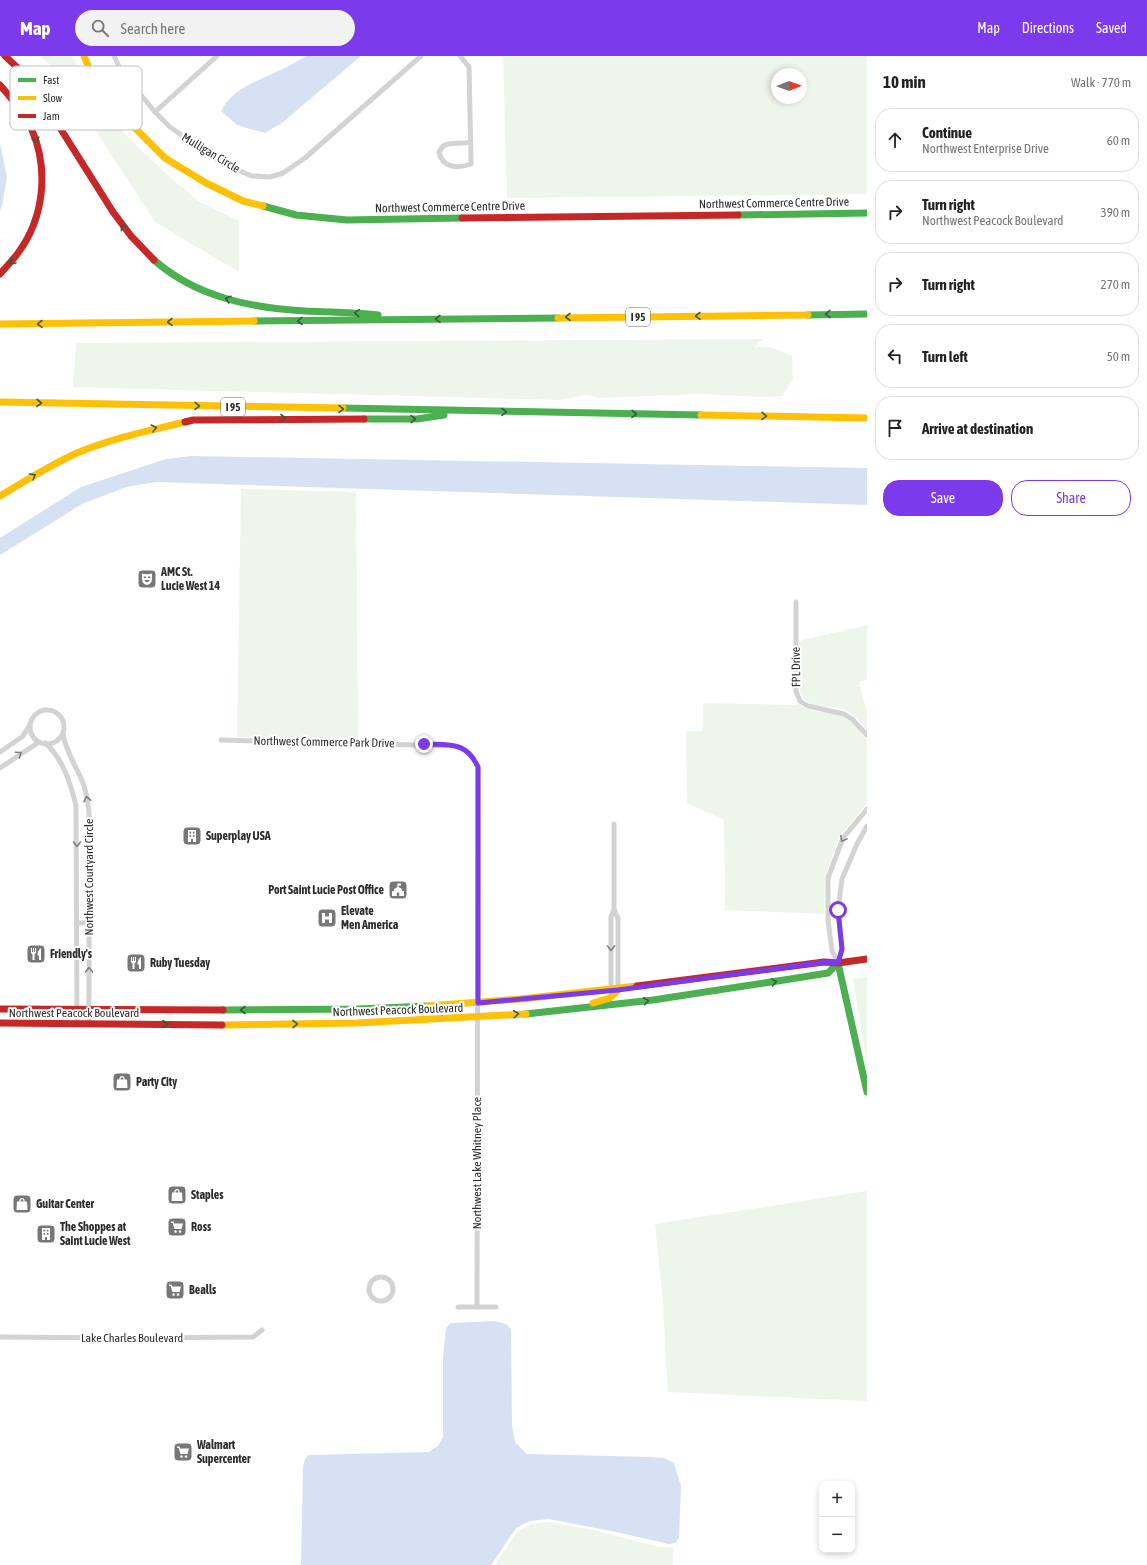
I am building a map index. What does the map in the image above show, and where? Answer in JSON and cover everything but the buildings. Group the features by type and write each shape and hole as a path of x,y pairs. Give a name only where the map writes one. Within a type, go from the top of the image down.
{"main road":[{"path":"5,56 16,66"},
{"name":"Northwest Commerce Centre Drive","path":"84,56 88,66"},
{"path":"0,85 10,95"},
{"path":"0,274 18,255 30,234 40,207 43,182 41,156 33,130"},
{"path":"61,130 119,221 142,248 163,268 192,285 217,296 244,304 267,308 363,313 410,320"},
{"name":"Northwest Commerce Centre Drive","path":"137,130 165,158 206,184 243,201 296,216 347,220 867,213"},
{"name":"I 95","path":"0,324 867,314"},
{"name":"I 95","path":"0,402 867,418"},
{"path":"0,496 45,469 78,452 119,438 193,420 265,418 417,419 465,411"},
{"name":"Northwest Peacock Boulevard","path":"0,1009 348,1009 478,1003 615,990 824,962 838,963 867,959"},
{"path":"838,963 867,1092"},
{"name":"Northwest Peacock Boulevard","path":"0,1024 342,1023 478,1018 614,1005 725,990 828,973 838,963"},
{"path":"548,1011 560,1006 607,1001 613,997 615,990"}],"street":[{"name":"Mulligan Circle","path":"114,56 119,66"},
{"path":"155,112 217,56"},
{"name":"Mulligan Circle","path":"142,96 170,127 222,162 252,176 270,177 283,173 305,158 331,137 366,103 421,56"},
{"path":"460,56 469,68 471,164 455,166 447,165 443,162 439,152 443,146 449,143 464,144 470,142"},
{"name":"FPL Drive","path":"796,602 796,691 800,701 808,706 844,714 852,719 867,735"},
{"path":"0,752 22,737 34,716 44,710 55,711 62,718 64,727 63,734 57,741 51,743 42,742 33,736 30,725"},
{"name":"Northwest Courtyard Circle","path":"63,734 65,747 83,784 89,813 89,1024"},
{"name":"Northwest Commerce Park Drive","path":"221,740 439,745 455,746 467,750 473,757 478,767 479,778 478,1018"},
{"path":"0,768 42,742"},
{"name":"Northwest Courtyard Circle","path":"42,742 52,749 67,777 73,792 76,806 77,1024"},
{"path":"838,963 832,951 828,920 828,878 843,838 867,809"},
{"path":"614,824 614,910 618,918 615,990"},
{"path":"838,963 842,949 838,910 842,879 857,844 867,826"},
{"path":"77,923 90,923"},
{"name":"Northwest Lake Whitney Place","path":"477,1307 478,1018"},
{"path":"380,1277 388,1280 392,1287 390,1297 383,1301 373,1299 369,1290 371,1282 380,1277"},
{"path":"458,1307 496,1307"},
{"name":"Lake Charles Boulevard","path":"0,1337 253,1337 262,1330"}],"shaded area":[{"path":"40,56 72,56 77,66 52,66"},
{"path":"503,56 867,56 867,194 507,198"},
{"path":"95,130 120,130 173,180 198,201 239,221 239,272 155,222"},
{"path":"763,339 755,347 770,347 792,356 793,380 782,396 762,397 699,394 599,398 586,395 560,400 73,387 76,343"},
{"path":"241,489 356,492 358,738 237,737"},
{"path":"867,625 867,680 859,682 867,712 867,730 847,711 819,706 807,701 803,697 800,690 798,673 799,641"},
{"path":"797,702 807,709 836,714 846,718 856,726 867,740 867,803 839,837 825,877 824,914 725,910 724,820 687,803 686,731 703,731 703,703 796,705"},
{"path":"867,977 867,1063 853,979"},
{"path":"867,1191 867,1401 668,1392 663,1304 655,1224"},
{"path":"549,1522 597,1531 659,1547 673,1547 673,1565 495,1565 518,1531 531,1524"}],"water":[{"path":"306,56 361,56 283,122 265,133 237,125 221,111 226,103 238,91"},
{"path":"0,143 7,177 0,210"},
{"path":"192,456 867,468 867,505 156,482 126,487 82,504 0,555 0,538 81,487 166,459"},
{"path":"495,1321 506,1324 511,1329 512,1426 515,1442 527,1454 651,1457 664,1458 674,1463 681,1486 679,1538 675,1543 669,1544 549,1519 530,1521 516,1528 491,1565 301,1565 303,1466 308,1455 429,1452 438,1446 443,1437 443,1356 446,1328 451,1323"}],"traffic: fast":[{"path":"263,206 296,215 347,220 462,218"},
{"path":"738,215 867,213"},
{"path":"154,260 170,273 206,292 245,303 265,307 305,311 378,315"},
{"path":"808,315 867,314"},
{"path":"254,321 558,318"},
{"path":"343,408 701,415"},
{"path":"364,419 417,419 444,415"},
{"path":"838,963 867,1092"},
{"path":"526,1014 653,1000 828,973 838,963"},
{"path":"223,1010 358,1009 428,1006"}],"traffic: slow":[{"path":"84,56 88,66"},
{"path":"137,130 165,158 206,183 243,201 263,206"},
{"path":"558,318 808,315"},
{"path":"0,324 254,321"},
{"path":"0,402 343,408"},
{"path":"701,415 867,418"},
{"path":"0,496 47,468 77,453 117,439 185,422"},
{"path":"428,1006 521,999 637,986"},
{"path":"593,1003 610,998 618,990"},
{"path":"222,1025 357,1023 526,1014"}],"traffic: jam":[{"path":"5,56 16,66"},
{"path":"0,85 10,97"},
{"path":"0,274 12,261 27,239 34,225 38,209 42,177 41,161 32,130"},
{"path":"61,130 113,212 131,236 154,260"},
{"path":"462,218 738,215"},
{"path":"185,422 193,420 364,419"},
{"path":"637,986 824,962 838,963 867,959"},
{"path":"0,1009 223,1010"},
{"path":"0,1023 222,1025"}],"place":[{"name":"AMC St. Lucie West 14","path":"147,579"},
{"name":"Superplay USA","path":"192,836"},
{"name":"Port Saint Lucie Post Office","path":"398,890"},
{"name":"Elevate Men America","path":"327,918"},
{"name":"Friendly's","path":"36,954"},
{"name":"Ruby Tuesday","path":"136,963"},
{"name":"Party City","path":"122,1082"},
{"name":"Staples","path":"177,1195"},
{"name":"Guitar Center","path":"22,1204"},
{"name":"Ross","path":"177,1227"},
{"name":"The Shoppes at Saint Lucie West","path":"46,1234"},
{"name":"Bealls","path":"175,1290"},
{"name":"Walmart Supercenter","path":"183,1452"}],"route":[{"path":"424,744 455,746 467,750 473,757 478,767 478,1003 618,990 826,962 838,963 842,949 838,910"}]}
